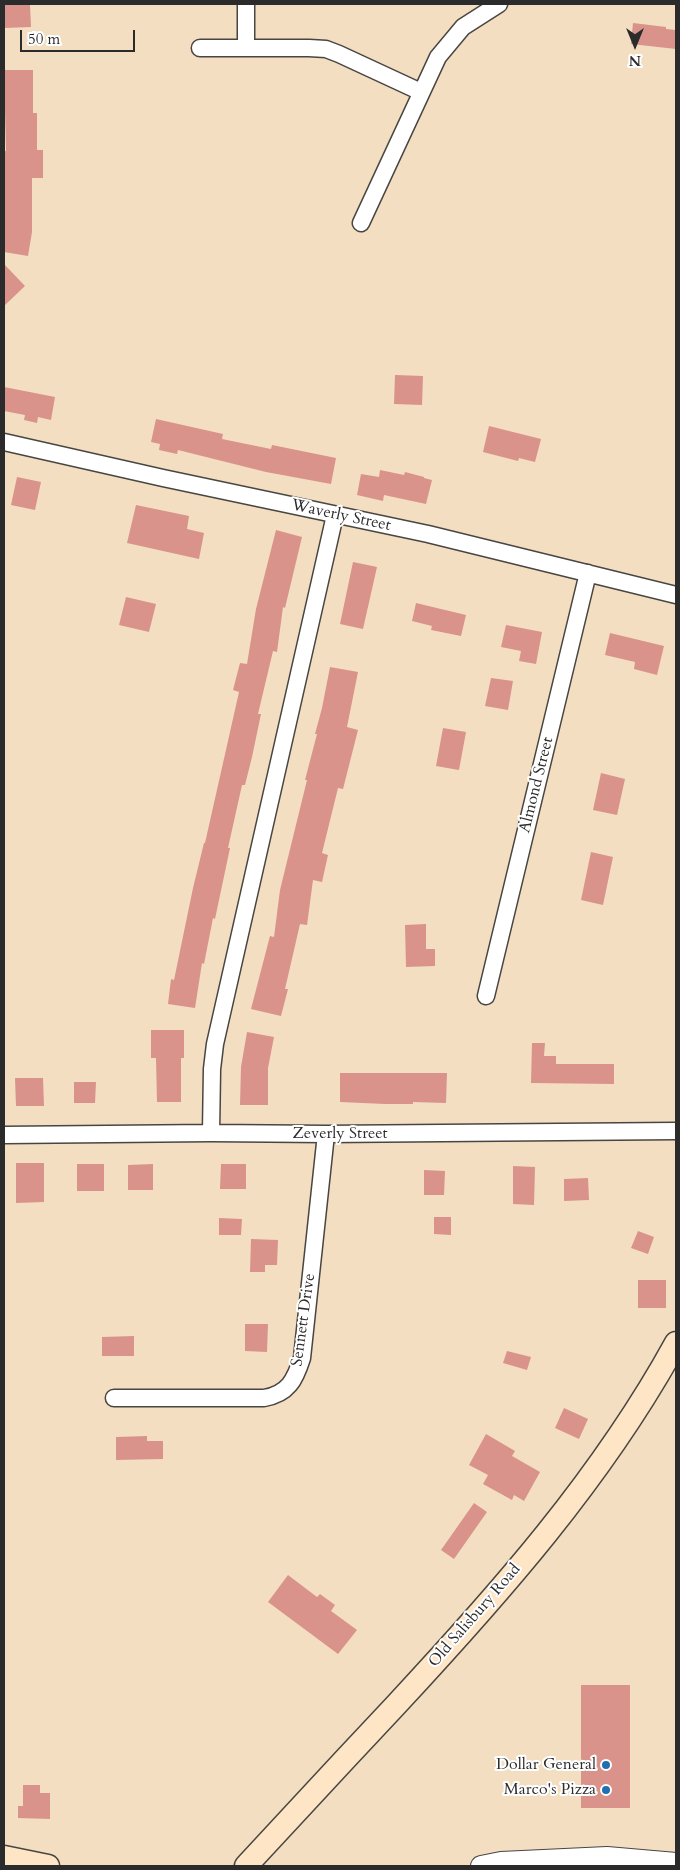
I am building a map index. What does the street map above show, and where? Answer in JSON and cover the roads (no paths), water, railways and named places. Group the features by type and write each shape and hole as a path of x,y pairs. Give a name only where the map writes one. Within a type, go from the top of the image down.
{"main road":[{"name":"Old Salisbury Road","path":"246,1866 449,1648 516,1570 571,1502 627,1424 654,1384 676,1343"},
{"path":"4,1857 48,1866"}],"street":[{"path":"246,4 246,48"},
{"path":"360,223 438,56 463,27 499,4"},
{"path":"200,48 326,49 421,92"},
{"name":"Waverly Street","path":"4,442 428,534 676,595"},
{"path":"211,1133 212,1069 216,1044 334,515"},
{"name":"Almond Street","path":"486,996 588,573"},
{"name":"Zeverly Street","path":"4,1135 676,1131"},
{"name":"Sennett Drive","path":"114,1398 264,1398 276,1396 289,1385 297,1374 302,1358 326,1134"},
{"path":"481,1866 501,1862 606,1858 669,1864"}],"place":[{"name":"Dollar General","path":"606,1765"},
{"name":"Marco's Pizza","path":"606,1790"}]}
